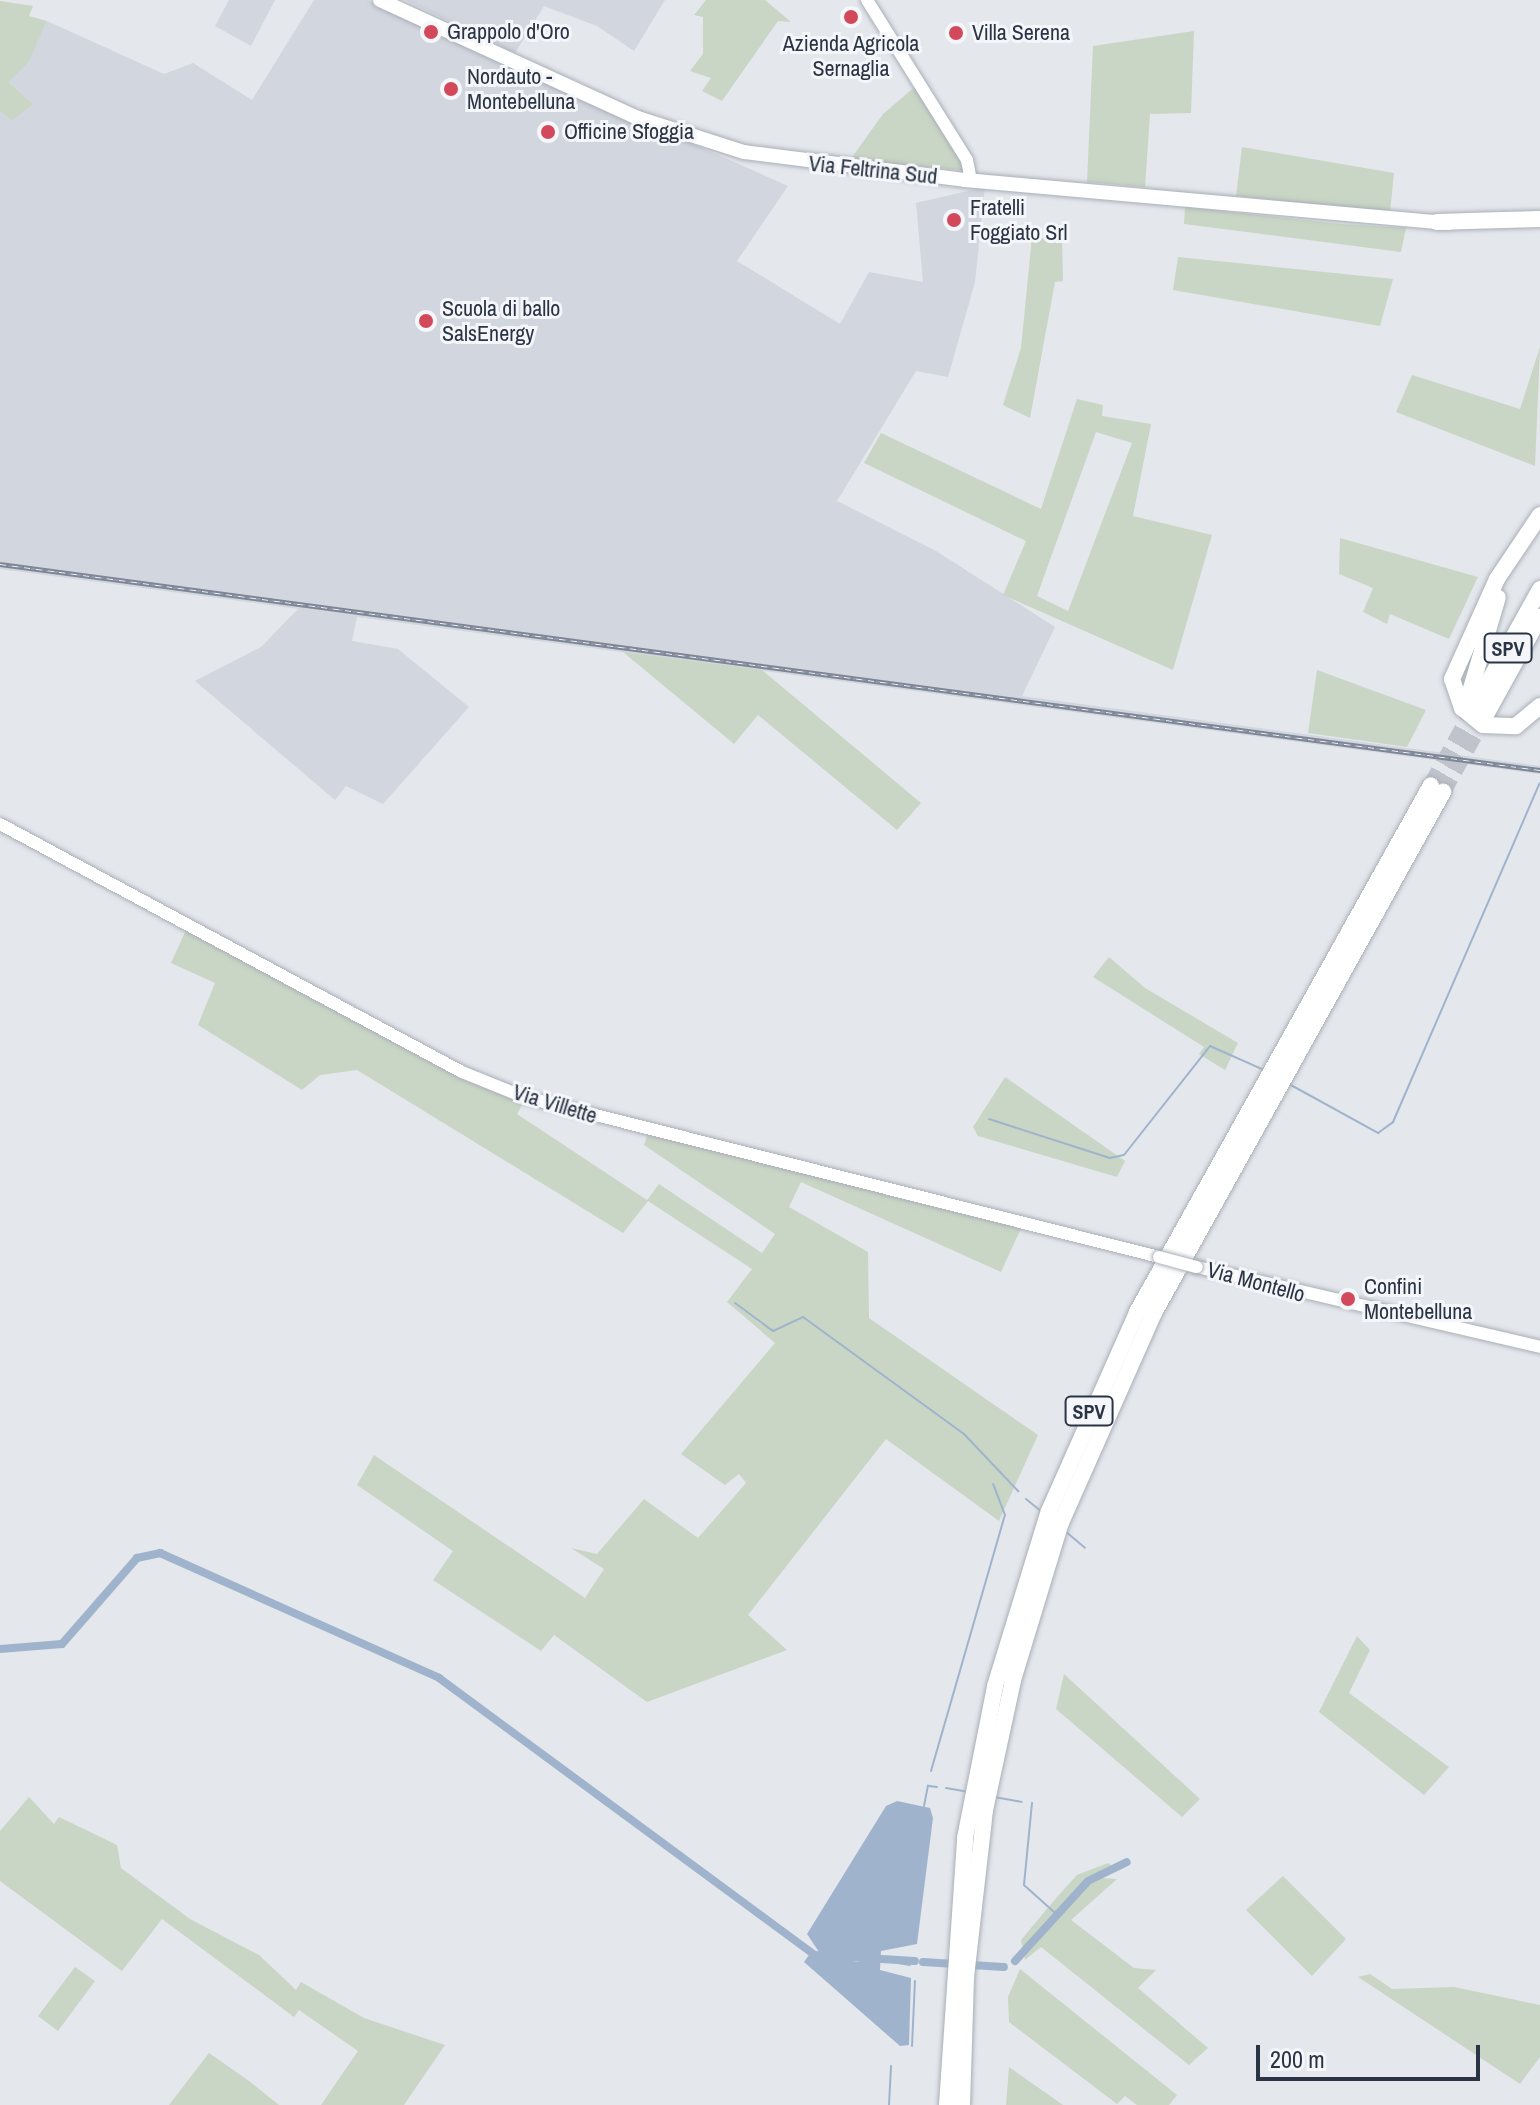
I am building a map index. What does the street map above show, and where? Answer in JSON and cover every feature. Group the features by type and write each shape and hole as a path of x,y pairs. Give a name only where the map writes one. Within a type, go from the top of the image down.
{"highway":[{"path":"1437,222 1540,219"},
{"path":"1540,515 1462,646 1453,685 1465,713 1491,727 1520,724 1540,706"},
{"path":"1476,707 1521,544"},
{"name":"SPV","path":"1476,707 1540,589"},
{"name":"SPV","path":"1476,707 1540,617"},
{"name":"SPV","path":"947,2105 965,1838 995,1686 1031,1561 1114,1357 1292,1033 1433,786 1165,1292 1060,1525 1013,1680 985,1810 966,1977 962,2105"}],"main road":[{"name":"Via Feltrina Sud","path":"380,0 690,137 797,162 971,181 1437,222 1540,226"}],"street":[{"path":"867,0 967,160 971,181"},
{"name":"Via Villette","path":"0,824 449,1065 524,1097 1159,1257"},
{"name":"Via Montello","path":"1159,1257 1540,1347"}],"shaded area":[{"path":"229,0 275,0 251,46 215,26"},
{"path":"314,0 368,0 788,186 737,261 840,324 869,272 923,282 916,203 985,187 975,282 948,377 916,371 837,501 936,551 1055,627 1022,696 1540,766 1540,774 357,617 352,641 398,649 469,707 383,804 346,786 335,800 195,681 261,647 298,609 0,569 0,111 12,121 32,103 9,82 27,64 47,21 164,74 193,63 252,100"},
{"path":"405,0 665,0 634,51 597,26 544,6 515,53"}],"green space":[{"path":"706,0 765,0 791,22 778,21 722,101 702,91 711,78 690,71 703,54 703,17 694,15"},
{"path":"0,1 33,6 29,16 47,21 28,63 9,82 33,104 12,121 0,111"},
{"path":"1194,31 1191,113 1150,114 1145,187 1087,182 1093,46"},
{"path":"917,85 972,171 850,160 883,114"},
{"path":"1242,147 1394,173 1390,212 1236,196"},
{"path":"1185,207 1406,228 1401,252 1184,224"},
{"path":"1032,237 1062,241 1063,281 1055,282 1030,418 1003,405 1021,348"},
{"path":"1178,257 1393,279 1380,326 1173,290"},
{"path":"1540,347 1535,466 1396,412 1412,375 1520,409"},
{"path":"1077,399 1103,405 1102,416 1151,424 1133,516 1212,535 1173,670 1003,595 1026,541 864,463 881,433 1041,509","holes":["1096,432 1132,443 1068,611 1037,596"]},
{"path":"1340,538 1478,577 1449,639 1390,614 1387,624 1363,612 1373,588 1339,574"},
{"path":"623,652 762,670 921,803 897,830 758,715 734,744"},
{"path":"1317,670 1426,710 1407,747 1308,733"},
{"path":"186,930 525,1100 517,1114 647,1200 659,1184 762,1253 775,1234 644,1145 648,1133 1022,1226 1001,1272 801,1182 789,1207 868,1252 869,1318 1038,1435 999,1521 886,1439 748,1615 787,1650 647,1702 554,1635 541,1651 433,1580 453,1551 357,1485 374,1455 585,1598 604,1569 571,1548 597,1554 644,1499 698,1538 746,1483 739,1474 725,1485 681,1454 775,1343 727,1302 752,1269 648,1201 623,1233 357,1070 320,1075 302,1090 198,1025 215,983 171,963"},
{"path":"1109,957 1145,988 1238,1043 1225,1070 1199,1054 1204,1047 1093,977"},
{"path":"1005,1077 1125,1161 1117,1177 978,1136 973,1127"},
{"path":"1357,1636 1370,1650 1349,1693 1449,1767 1424,1795 1319,1712"},
{"path":"1064,1674 1200,1799 1182,1817 1056,1709"},
{"path":"29,1797 54,1824 59,1817 117,1845 121,1868 190,1919 259,1955 296,1990 301,1982 364,2018 445,2045 404,2105 321,2105 358,2051 299,2010 294,2017 162,1919 122,1971 0,1881 0,1831"},
{"path":"1108,1863 1117,1869 1101,1878 1117,1879 1071,1920 1134,1968 1156,1970 1138,1988 1208,2048 1189,2065 1041,1947 1025,1960 1021,1940 1057,1897 1077,1875"},
{"path":"1283,1876 1346,1939 1312,1976 1246,1910"},
{"path":"75,1967 95,1981 58,2031 38,2016"},
{"path":"1020,1969 1177,2095 1169,2105 1137,2105 1125,2096 1117,2104 1009,2022 1008,1997"},
{"path":"1370,1974 1392,1989 1454,1987 1540,2005 1540,2057 1520,2084 1358,1977"},
{"path":"209,2053 249,2081 279,2105 169,2105"},
{"path":"1009,2067 1063,2105 1006,2105"}],"water":[{"path":"897,1801 930,1808 933,1818 917,1944 881,1951 880,1970 911,1978 909,2045 900,2046 804,1962 809,1955 859,1962 859,1955 819,1952 807,1934 886,1806"}],"waterway":[{"path":"1289,1084 1378,1133 1393,1122 1540,783"},
{"path":"989,1119 1110,1158 1124,1155 1210,1046 1262,1069"},
{"path":"735,1303 773,1331 803,1317 964,1434 1018,1491"},
{"path":"931,1771 1005,1515 993,1484"},
{"path":"1026,1499 1041,1511"},
{"path":"1065,1531 1085,1548"},
{"path":"0,1649 62,1644 137,1558 160,1553 439,1678 815,1955 915,1961"},
{"path":"924,1806 928,1785"},
{"path":"929,1786 937,1787"},
{"path":"946,1788 968,1792"},
{"path":"994,1797 1022,1802"},
{"path":"1032,1803 1024,1885 1054,1912 1066,1908"},
{"path":"1015,1961 1088,1881 1127,1862"},
{"path":"887,1961 910,1965"},
{"path":"923,1962 1004,1967"},
{"path":"912,2046 915,1981"},
{"path":"889,2105 891,2066"}],"tunnel":[{"path":"1431,785 1475,706"},
{"path":"1443,792 1487,713"}],"railway":[{"path":"0,564 1540,770"}],"place":[{"name":"Azienda Agricola Sernaglia","path":"851,17"},
{"name":"Grappolo d'Oro","path":"431,32"},
{"name":"Villa Serena","path":"956,33"},
{"name":"Nordauto - Montebelluna","path":"451,89"},
{"name":"Officine Sfoggia","path":"548,132"},
{"name":"Fratelli Foggiato Srl","path":"954,220"},
{"name":"Scuola di ballo SalsEnergy","path":"426,321"},
{"name":"Confini Montebelluna","path":"1348,1299"}]}
